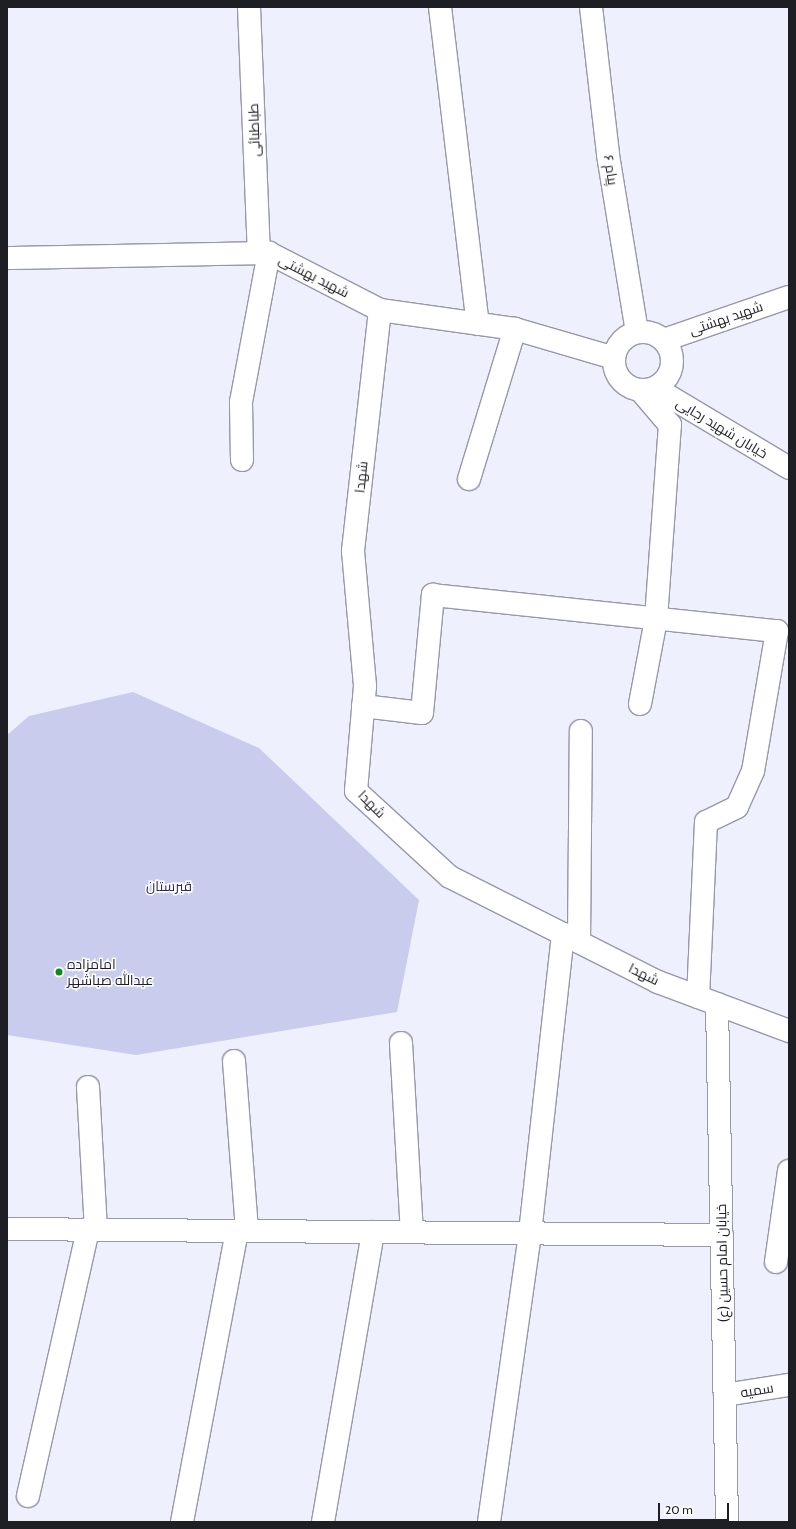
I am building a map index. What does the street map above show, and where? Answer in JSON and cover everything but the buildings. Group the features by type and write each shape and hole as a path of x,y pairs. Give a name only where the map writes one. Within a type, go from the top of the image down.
{"street":[{"name":"طباطبائی","path":"242,460 240,402 264,253 249,7"},
{"path":"440,7 478,324"},
{"name":"پیام ۶","path":"591,7 608,155 637,332"},
{"name":"شهید بهشتی","path":"7,258 264,253 380,310 515,329 614,358"},
{"name":"شهید بهشتی","path":"664,340 789,297"},
{"name":"شهدا","path":"380,310 353,551 365,686 356,791 450,877 658,982 789,1031"},
{"path":"469,479 515,329"},
{"path":"637,332 651,333 664,340 671,352 672,366 666,379 648,390 627,387 618,377 614,358 624,338 637,332"},
{"path":"640,704 656,619 670,425 648,390"},
{"name":"خیابان شهید رجایی","path":"648,390 789,468"},
{"path":"363,706 422,713 433,594 656,619"},
{"name":"خیابان امام حسین (ع)","path":"656,619 777,631 753,771 737,807 706,822 707,1000 722,1235 727,1522"},
{"path":"489,1522 571,938 581,731"},
{"path":"401,1043 412,1232"},
{"path":"182,1522 242,1231 234,1061"},
{"path":"28,1496 92,1229 88,1087"},
{"path":"776,1262 789,1171"},
{"path":"7,1229 722,1235"},
{"path":"323,1522 373,1232"},
{"name":"سمیه","path":"724,1395 789,1385"}],"green space":[{"name":"قبرستان","path":"133,692 259,748 419,900 397,1012 136,1055 7,1035 7,735 29,716"}],"place":[{"name":"امامزاده عبدالله صباشهر","path":"59,972"}]}
